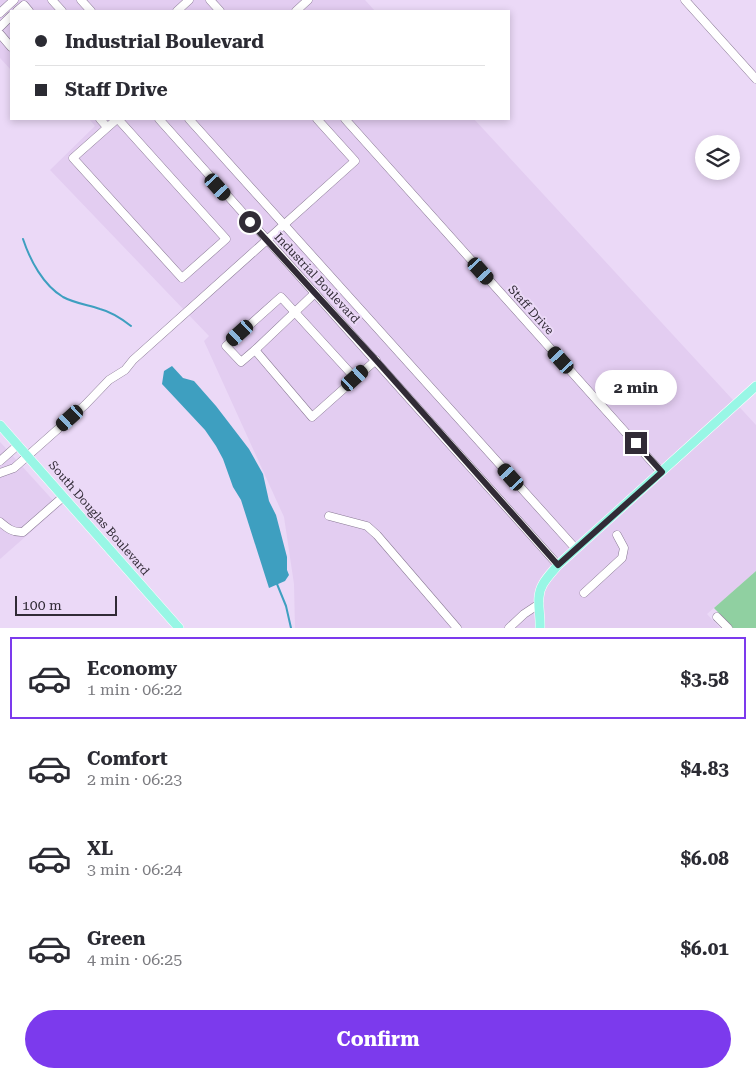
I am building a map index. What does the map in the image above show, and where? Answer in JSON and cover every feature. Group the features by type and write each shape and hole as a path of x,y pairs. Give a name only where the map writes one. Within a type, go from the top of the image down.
{"main road":[{"path":"540,628 540,589 543,582 558,565 756,386"},
{"name":"South Douglas Boulevard","path":"0,425 179,628"}],"street":[{"path":"0,13 14,0"},
{"path":"52,0 61,10"},
{"path":"81,0 91,10"},
{"path":"178,10 189,0"},
{"path":"210,0 219,10"},
{"path":"297,10 308,0"},
{"path":"685,0 756,79"},
{"path":"18,10 24,5 28,10"},
{"path":"0,27 10,17"},
{"path":"0,34 10,46"},
{"path":"101,120 107,127"},
{"path":"116,120 73,158 182,278 226,239 118,120"},
{"name":"Industrial Boulevard","path":"159,120 558,565"},
{"path":"189,120 576,549"},
{"path":"0,473 14,468 85,405 109,380 125,370 133,360 267,241 287,228 353,159 318,120"},
{"name":"Staff Drive","path":"345,120 662,472"},
{"path":"315,293 295,312 255,350 241,362 226,346 281,297 295,312 355,378"},
{"path":"255,350 312,417 376,360"},
{"path":"0,461 18,445"},
{"path":"0,522 7,529 17,533 23,532 63,497"},
{"path":"329,516 367,526 377,535 457,628"},
{"path":"584,593 622,558 624,548 617,535"},
{"path":"509,628 524,614 539,604"},
{"path":"717,617 728,628"}],"shaded area":[{"path":"0,0 365,0 374,10 10,10 10,69 0,58"},
{"path":"90,120 475,120 756,425 756,571 707,614 720,628 295,628 294,584 284,517 204,341 209,336 50,170 95,126"},
{"path":"0,442 59,507 0,559"}],"green space":[{"path":"756,571 756,628 733,628 714,608"}],"water":[{"path":"172,366 183,378 194,381 216,406 249,449 263,474 269,501 276,515 287,557 289,575 285,581 269,588 241,500 233,487 223,459 205,430 162,384 164,371"}],"waterway":[{"path":"23,239 38,271 56,292 72,301 109,312 131,326"},
{"path":"277,584 286,606 291,628"}],"route":[{"path":"250,222 376,360 558,565 662,472 636,443"}]}
